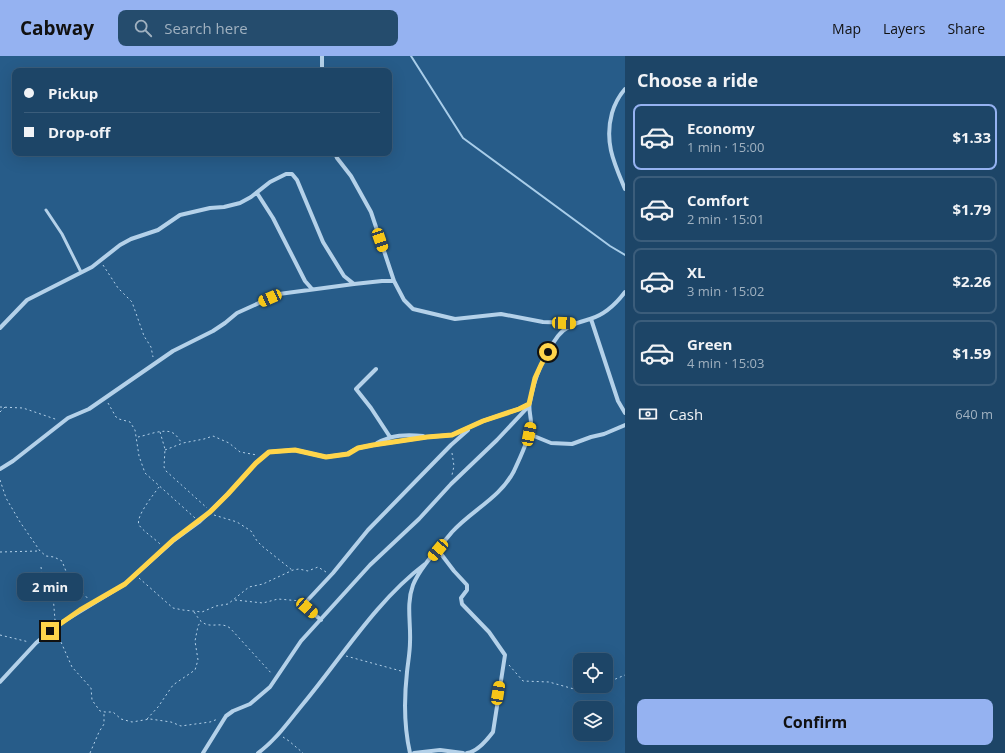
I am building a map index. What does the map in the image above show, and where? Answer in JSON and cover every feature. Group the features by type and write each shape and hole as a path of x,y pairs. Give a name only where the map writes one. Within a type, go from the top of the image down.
{"street":[{"path":"322,56 322,68"},
{"path":"625,89 615,101 610,119 608,136 613,160 625,189"},
{"path":"336,156 371,212 394,282 404,300 413,309 455,319 501,314 543,322 575,323 591,319 608,310 625,292"},
{"path":"0,328 27,300 92,267 120,245 131,239 158,230 180,215 210,208 234,205 246,200 270,182 286,174 292,174 297,180 323,242 344,276 354,284"},
{"path":"257,193 274,218 305,281 312,289"},
{"path":"0,469 13,461 62,421 89,409 173,350 213,331 237,312 279,294 388,280 394,282"},
{"path":"591,319 618,401 625,413"},
{"path":"0,682 36,643 56,626 125,584 173,540 198,522 228,494 264,455 269,452 290,450 301,450 326,457 348,454 358,448 373,445 452,435 483,421 519,409 529,404 535,378 554,341 567,328 575,323"},
{"path":"376,369 356,389 371,408 390,437"},
{"path":"203,753 226,716 233,711 250,704 270,687 301,641 370,565 419,519 451,484 497,440 528,407 531,397"},
{"path":"410,753 405,714 405,691 410,645 410,596 416,580 438,550 461,523 500,491 513,472 529,434 531,415 529,403"},
{"path":"529,434 551,443 572,444 604,434 625,425"},
{"path":"321,620 307,608 305,603 333,573 368,530 451,445 471,427"},
{"path":"373,445 390,437 413,435 427,437"},
{"path":"438,550 467,585 467,590 461,598 462,604 489,632 505,655 493,732 490,737 476,749 467,753"},
{"path":"258,753 279,735 398,586 407,577 430,560"},
{"path":"414,753 440,750 463,753"}],"lane":[{"path":"46,210 62,234 81,272"}],"path":[{"path":"100,261 118,288 132,302 144,336 151,346 154,364"},
{"path":"104,399 116,417 130,422 135,430 139,456 145,473 198,522"},
{"path":"0,407 27,409 62,421"},
{"path":"0,412 5,407"},
{"path":"137,437 160,432 174,434 183,443"},
{"path":"160,432 165,450 164,467 169,476 200,501 208,513 237,522 251,531 262,546 293,570"},
{"path":"165,450 183,443 204,440 213,436 229,444 240,452 264,455"},
{"path":"451,445 454,466 451,484"},
{"path":"0,480 10,504 20,522 40,551 46,556 54,557 62,561 67,574 92,604"},
{"path":"159,487 141,513 138,523 165,548"},
{"path":"0,552 40,551"},
{"path":"41,567 43,580 53,595 57,634 72,667 91,688 92,700 100,711 113,712 122,719 132,722 147,719 171,722 181,726 210,722 226,716"},
{"path":"135,575 173,608 202,612 216,606 226,605 249,587 263,584 293,570 299,569 308,571 318,567 325,572 333,573"},
{"path":"234,600 263,603 278,599 301,601 305,603"},
{"path":"194,612 201,621 209,625 225,624 230,628 275,678"},
{"path":"147,719 158,707 173,685 195,670 198,660 195,641 198,626 201,621"},
{"path":"0,635 36,643"},
{"path":"341,656 353,657 406,672"},
{"path":"505,659 523,681 549,682 573,688"},
{"path":"613,680 625,675"},
{"path":"90,753 104,724 104,712"},
{"path":"279,735 303,753"}],"waterway":[{"path":"411,56 463,138 610,246 625,255"}],"route":[{"path":"50,631 80,610 125,584 173,540 210,512 256,463 269,452 301,450 326,457 348,454 358,448 373,445 452,435 483,421 519,409 529,404 535,378 548,352"}]}
